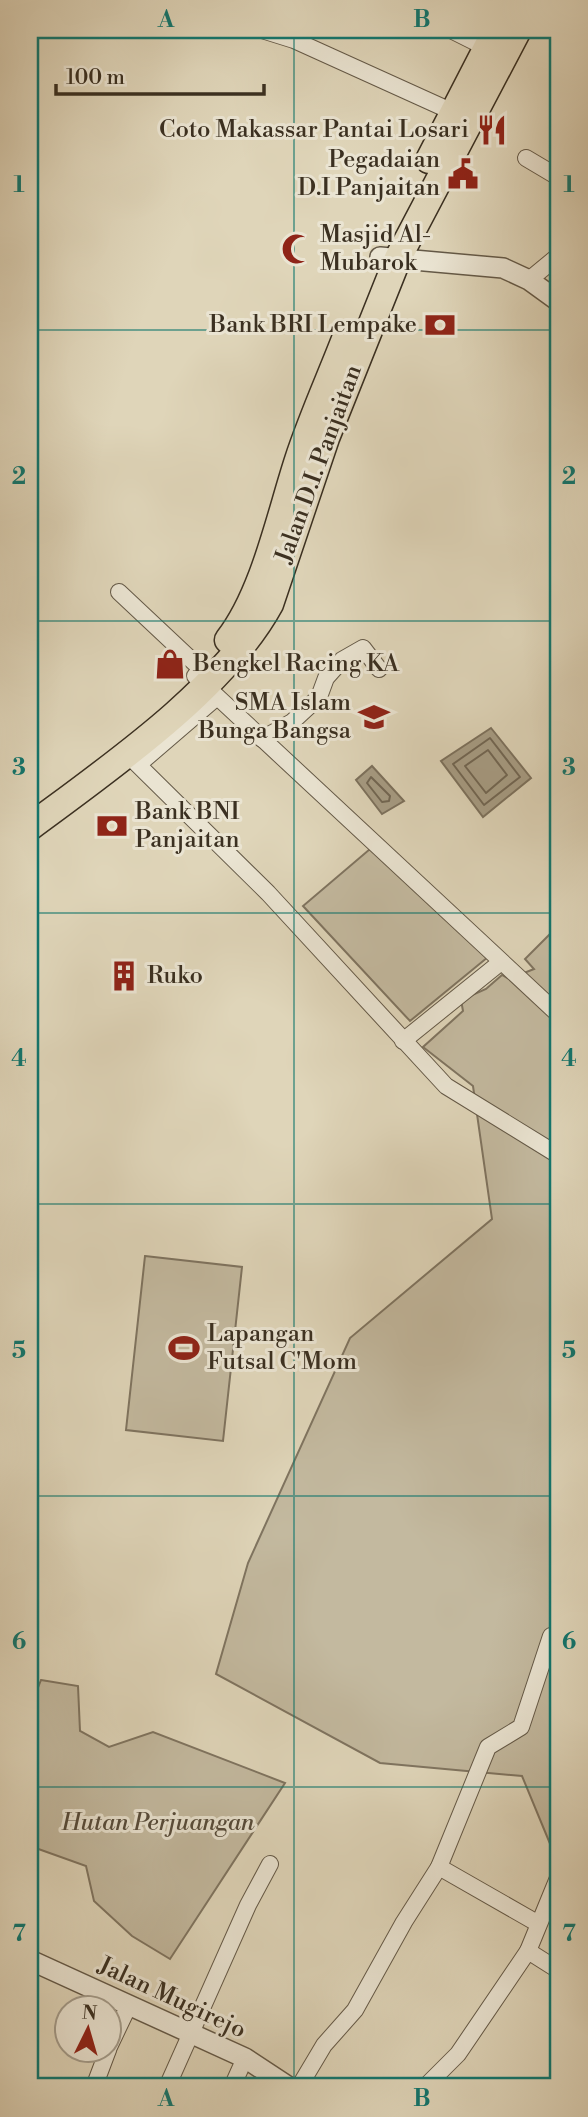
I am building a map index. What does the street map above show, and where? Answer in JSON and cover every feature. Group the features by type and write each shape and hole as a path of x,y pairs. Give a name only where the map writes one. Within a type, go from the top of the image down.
{"highway":[{"path":"389,257 518,30"},
{"path":"30,827 133,759 177,721 205,682 234,633 248,605 299,457 453,112 492,39"},
{"path":"30,808 205,682"}],"street":[{"path":"262,30 294,40 453,112"},
{"path":"451,30 492,39"},
{"path":"526,158 558,177"},
{"path":"529,280 558,256"},
{"path":"389,257 494,266 513,271 558,301"},
{"path":"119,592 164,630 205,682 262,739 558,1014"},
{"path":"262,739 292,722 319,697 326,678 342,660 363,648 379,669"},
{"path":"133,759 268,893 446,1086 558,1154"},
{"path":"403,1041 501,962"},
{"path":"299,2087 324,2045 355,2010 404,1922 439,1867 488,1746 521,1727 551,1636"},
{"path":"167,2087 189,2032 248,1905 271,1864"},
{"path":"439,1867 537,1923"},
{"path":"425,2087 458,2054 528,1951 537,1923 558,1878"},
{"path":"528,1951 558,1970"},
{"name":"Jalan Mugirejo","path":"31,1962 245,2058 289,2087"},
{"path":"122,2020 129,2005"},
{"path":"232,2087 245,2058"},
{"path":"94,2087 103,2064"}],"green space":[{"path":"370,849 488,957 410,1021 303,906"},
{"path":"554,930 558,934 558,1863 522,1776 380,1763 216,1674 248,1563 350,1338 492,1219 473,1086 423,1047 463,1011 461,1000 486,989 502,975 509,979 534,969 525,959"},
{"name":"Lapangan Futsal C'Mom","path":"145,1256 242,1267 223,1441 126,1430"},
{"name":"Hutan Perjuangan","path":"41,1680 78,1686 80,1731 109,1747 153,1732 285,1783 170,1959 132,1936 94,1901 86,1866 30,1846 30,1708"}],"water":[{"path":"491,728 531,778 483,817 441,761"},
{"path":"372,766 404,801 382,814 356,780"}],"place":[{"name":"Coto Makassar Pantai Losari","path":"492,130"},
{"name":"Pegadaian D.I Panjaitan","path":"463,174"},
{"name":"Masjid Al- Mubarok","path":"297,249"},
{"name":"Bank BRI Lempake","path":"440,325"},
{"name":"Bengkel Racing KA","path":"170,664"},
{"name":"SMA Islam Bunga Bangsa","path":"374,717"},
{"name":"Bank BNI Panjaitan","path":"112,826"},
{"name":"Ruko","path":"124,976"},
{"name":"Lapangan Futsal C'Mom","path":"184,1348"}]}
